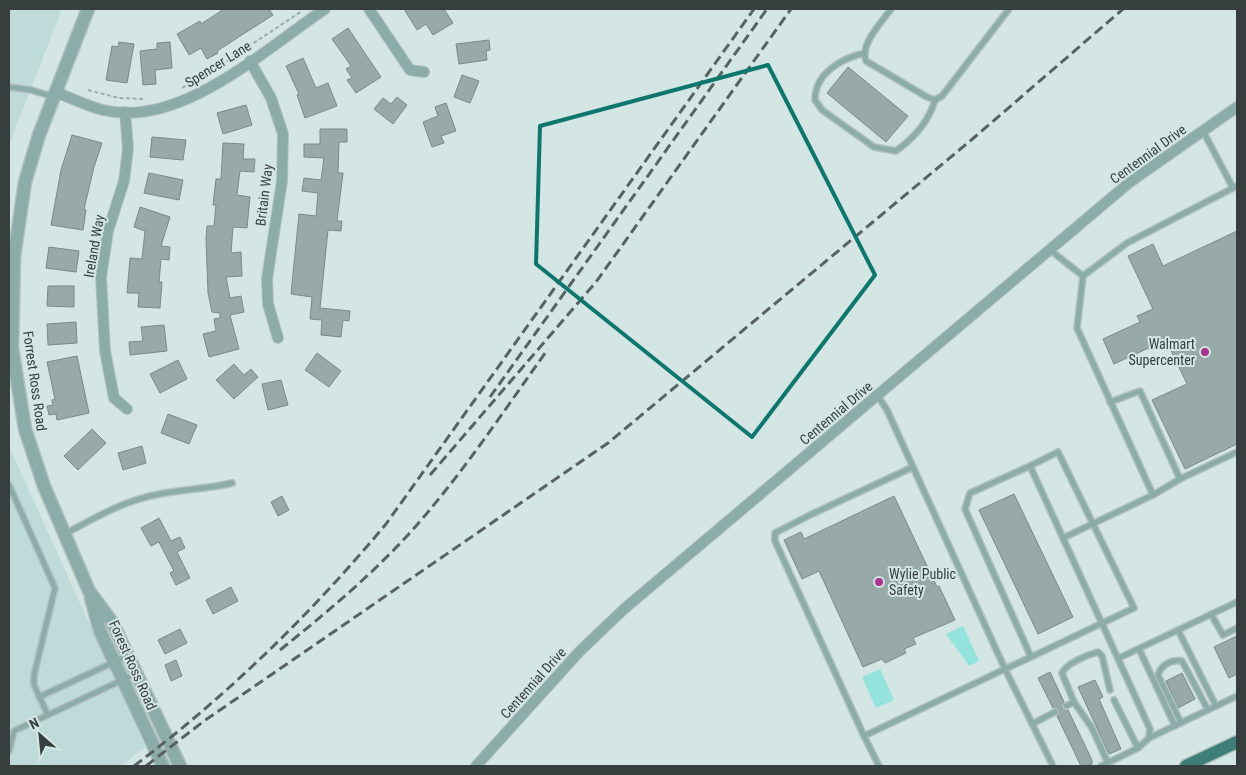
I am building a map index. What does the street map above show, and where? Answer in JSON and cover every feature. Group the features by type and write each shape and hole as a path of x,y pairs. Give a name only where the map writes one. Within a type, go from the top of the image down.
{"main road":[{"path":"1186,766 1237,742"}],"street":[{"name":"Forrest Ross Road","path":"88,9 39,135 13,232 12,341 18,388 29,443 64,534 89,591 112,622 180,766"},
{"name":"Spencer Lane","path":"55,94 103,110 137,113 184,102 221,81 326,9"},
{"path":"369,9 410,70 424,72"},
{"name":"Britain Way","path":"250,61 271,98 284,134 282,181 266,279 268,304 278,338"},
{"name":"Centennial Drive","path":"479,765 579,652 624,609 1130,182 1237,106"},
{"name":"Ireland Way","path":"125,112 128,149 124,181 108,231 100,277 105,351 114,398 127,409"},
{"name":"Forest Ross Road","path":"89,591 100,631 163,766"}],"lane":[{"path":"891,9 865,48 866,61 935,100"},
{"path":"864,54 845,58 835,64 820,83 815,100 822,110 874,147 896,151 904,145 927,119 935,100 942,96 1009,9"},
{"path":"9,87 55,94"},
{"path":"1153,495 1077,328 1083,276 1127,243 1235,187 1203,131"},
{"path":"1050,250 1083,276"},
{"path":"1110,402 1140,392 1180,479"},
{"path":"878,396 887,410 1005,669 1053,766"},
{"path":"864,736 1103,623 1134,608 1058,452 970,494 965,509 1031,657"},
{"path":"1062,538 1153,495 1180,479 1237,452"},
{"path":"1030,466 1150,729 1149,738"},
{"path":"878,766 775,541 776,533 913,467"},
{"path":"64,534 110,509 140,498 162,493 210,489 232,483"},
{"path":"9,485 55,588 34,675 34,685 48,715"},
{"path":"1118,658 1237,602"},
{"path":"1211,614 1223,635 1237,628"},
{"path":"1178,630 1216,706"},
{"path":"1138,648 1175,726"},
{"path":"1108,763 1092,728 1074,702 1062,673 1064,668 1098,652 1102,656 1110,690"},
{"path":"39,696 128,656"},
{"path":"1180,723 1158,675 1163,666 1176,660 1182,661 1208,710"},
{"path":"9,751 11,733 136,674"},
{"path":"1101,766 1138,748 1149,738 1237,696"},
{"path":"1114,700 1138,748"},
{"path":"1066,706 1074,702"},
{"path":"1032,724 1055,712"}],"path":[{"path":"181,89 306,9"},
{"path":"88,90 119,98 146,99"}],"highlighted area":[{"path":"768,65 875,275 752,437 536,264 540,126"}],"shaded area":[{"path":"9,9 62,9 9,145"},
{"path":"9,446 145,747 121,766 9,766"},
{"path":"963,626 979,661 969,666 946,634"},
{"path":"880,669 894,700 876,708 862,677"}],"building":[{"path":"224,9 269,9 273,15 207,59 201,48 189,55 177,34 200,21 201,24"},
{"path":"404,9 444,9 453,23 433,35 426,24 417,30"},
{"path":"348,28 381,77 356,93 347,80 352,78 346,69 351,66 332,39"},
{"path":"489,40 490,50 486,51 487,60 459,64 456,44"},
{"path":"119,42 134,44 127,83 106,80 112,46 118,47"},
{"path":"170,42 172,68 155,70 156,84 143,85 140,51 157,49 157,43"},
{"path":"303,58 316,88 328,83 337,106 305,118 297,95 299,94 286,66"},
{"path":"848,67 908,116 886,142 827,93"},
{"path":"462,75 479,81 470,103 454,97"},
{"path":"397,97 407,105 393,124 374,109 383,98 391,104"},
{"path":"446,103 456,131 441,136 444,143 432,147 423,122 438,116 435,107"},
{"path":"246,105 252,125 223,134 217,113"},
{"path":"320,129 347,129 347,142 339,142 338,173 343,173 337,221 342,221 341,231 328,230 320,308 350,311 349,321 343,320 341,337 321,335 322,320 310,319 312,297 291,294 299,214 316,216 318,193 302,191 304,178 321,180 324,158 304,157 304,144 320,144"},
{"path":"72,135 102,143 84,209 86,210 83,230 51,225 61,170"},
{"path":"152,137 186,140 183,160 150,157"},
{"path":"223,143 244,144 243,159 255,159 254,172 240,171 237,195 250,197 247,228 233,227 231,253 241,252 242,276 226,277 230,298 241,296 244,312 230,315 239,349 209,357 203,334 216,331 214,319 220,318 220,313 212,312 208,293 206,239 207,226 214,226 216,205 213,205 216,179 221,179"},
{"path":"149,173 183,180 179,200 144,193"},
{"path":"140,207 170,217 161,246 170,247 169,260 161,259 159,282 162,282 160,308 138,307 139,293 127,293 130,258 142,259 145,231 134,227"},
{"name":"Walmart Supercenter","path":"1237,231 1237,444 1185,469 1152,400 1187,384 1166,340 1114,364 1103,339 1140,322 1137,316 1153,309 1128,256 1153,244 1163,266"},
{"path":"49,247 79,251 76,272 46,268"},
{"path":"48,286 74,286 74,307 47,306"},
{"path":"76,322 77,343 48,345 47,324"},
{"path":"164,325 167,351 130,355 129,342 143,341 141,327"},
{"path":"317,353 341,371 329,387 305,370"},
{"path":"77,356 89,413 57,420 56,414 49,415 47,406 53,405 52,400 55,399 47,362"},
{"path":"178,360 187,379 160,393 150,374"},
{"path":"234,364 244,375 251,369 258,377 234,399 216,380"},
{"path":"281,380 288,405 268,410 262,384"},
{"path":"168,414 197,425 189,444 161,433"},
{"path":"92,429 106,443 78,470 64,456"},
{"path":"142,446 146,463 123,470 118,453"},
{"path":"1014,494 1073,617 1038,634 979,510"},
{"path":"282,496 289,510 278,516 271,502"},
{"name":"Wylie Public Safety","path":"894,496 937,587 939,586 955,620 913,638 916,644 904,649 906,653 885,663 882,659 863,667 819,571 802,579 784,540 801,532 804,539"},
{"path":"159,518 171,541 180,537 185,548 177,552 190,578 176,585 170,573 174,571 159,542 151,546 141,528"},
{"path":"231,587 238,601 213,614 206,600"},
{"path":"180,629 187,643 165,654 158,640"},
{"path":"1237,636 1237,674 1229,678 1214,647"},
{"path":"176,660 182,676 171,681 165,665"},
{"path":"1050,672 1064,702 1062,708 1068,710 1092,760 1092,764 1081,766 1057,716 1059,710 1053,708 1038,678"},
{"path":"1182,673 1195,699 1178,708 1166,681"},
{"path":"1095,680 1103,697 1099,699 1121,749 1109,754 1078,687"}],"railway":[{"path":"134,766 202,711 267,652 328,590 386,524 754,9"},
{"path":"490,397 767,9"},
{"path":"430,475 596,282 791,9"},
{"path":"146,766 204,721 608,443 976,136 1123,9"},
{"path":"280,650 346,595 407,536 445,492 548,349"}],"place":[{"name":"Walmart Supercenter","path":"1205,352"},
{"name":"Wylie Public Safety","path":"879,582"}]}
